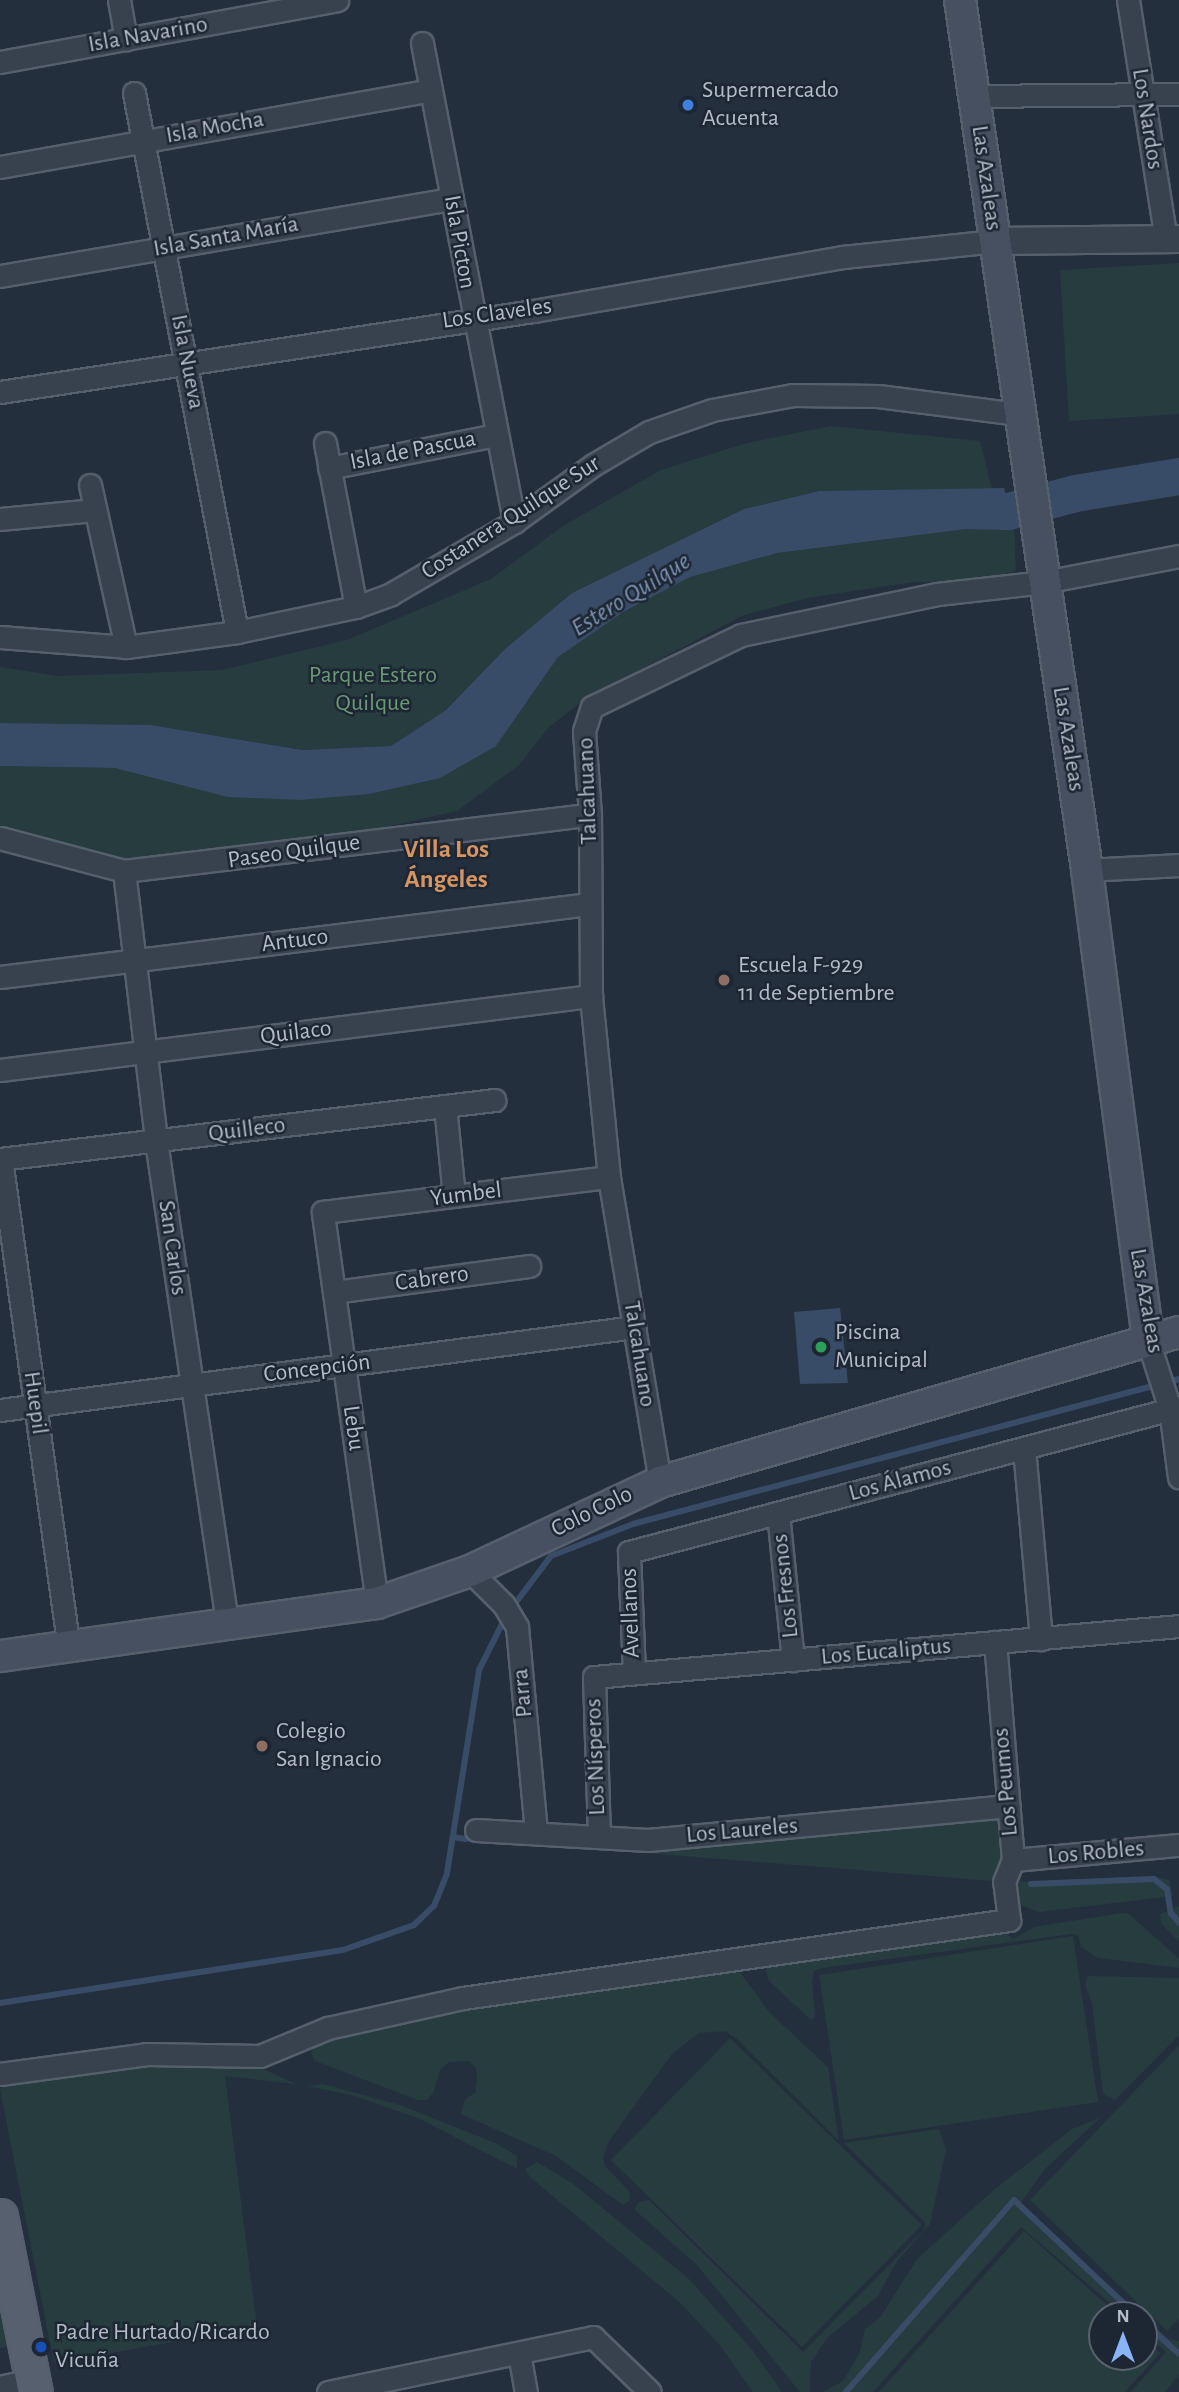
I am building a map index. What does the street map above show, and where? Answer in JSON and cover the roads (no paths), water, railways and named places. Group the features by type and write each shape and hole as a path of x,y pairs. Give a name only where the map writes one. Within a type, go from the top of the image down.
{"main road":[{"name":"Las Azaleas","path":"961,0 1087,870 1153,1353"},
{"name":"Colo Colo","path":"0,1656 377,1603 470,1571 660,1482 1153,1353 1179,1332"},
{"path":"0,2216 35,2388"}],"street":[{"path":"119,0 126,40"},
{"name":"Isla Navarino","path":"0,62 126,40 279,6 337,0"},
{"name":"Los Nardos","path":"1128,0 1143,94 1172,239"},
{"name":"Isla Picton","path":"422,43 514,522"},
{"name":"Isla Mocha","path":"0,167 431,90"},
{"name":"Isla Nueva","path":"134,93 188,361 237,632"},
{"path":"974,96 1179,94"},
{"name":"Isla Santa María","path":"0,276 452,199"},
{"path":"995,241 1172,239"},
{"name":"Los Claveles","path":"0,393 473,317 533,311 844,257 995,241"},
{"name":"Costanera Quilque Sur","path":"0,638 126,647 237,632 356,607 391,594 514,522 593,464 649,432 712,410 793,395 866,396 1019,414"},
{"name":"Isla de Pascua","path":"329,468 496,435"},
{"name":"Isla de Pascua","path":"325,443 356,607"},
{"path":"90,485 126,647"},
{"path":"0,519 96,510"},
{"name":"Talcahuano","path":"660,1482 610,1177 591,996 590,814 584,731 592,707 741,635 937,594 1044,582 1179,556"},
{"name":"Paseo Quilque","path":"0,838 124,871 590,814"},
{"path":"1087,870 1179,865"},
{"name":"San Carlos","path":"124,871 156,1141 227,1625"},
{"name":"Antuco","path":"0,977 589,904"},
{"name":"Quilaco","path":"0,1070 591,996"},
{"name":"Quilleco","path":"0,1159 494,1100"},
{"path":"445,1106 454,1196"},
{"name":"Huepil","path":"0,1159 69,1647"},
{"name":"Yumbel","path":"323,1212 610,1177"},
{"name":"Lebu","path":"323,1212 377,1603"},
{"name":"Cabrero","path":"334,1292 529,1266"},
{"name":"Concepción","path":"0,1410 635,1327"},
{"name":"Las Azaleas","path":"1153,1353 1172,1405 1179,1477"},
{"name":"Los Álamos","path":"629,1552 1024,1448 1172,1405"},
{"path":"1024,1448 1041,1639"},
{"name":"Los Fresnos","path":"778,1513 793,1660"},
{"name":"Avellanos","path":"629,1552 634,1674"},
{"name":"Parra","path":"470,1571 509,1611 536,1833"},
{"name":"Los Eucaliptus","path":"594,1677 995,1642 1179,1630"},
{"name":"Los Peumos","path":"0,2074 147,2054 260,2056 327,2028 463,1998 1009,1920 1004,1882 1013,1860 995,1642"},
{"name":"Los Nísperos","path":"594,1677 599,1836"},
{"name":"Los Laureles","path":"476,1830 648,1840 1008,1806"},
{"name":"Los Robles","path":"1013,1860 1179,1845"},
{"path":"328,2392 388,2386 593,2337 650,2392"},
{"path":"519,2353 526,2392"},
{"path":"0,2390 35,2388"}],"water":[{"path":"1004,488 1014,523 777,553 690,577 625,611 558,657 496,746 440,778 369,794 300,800 228,797 115,768 0,766 0,723 151,725 302,750 391,746 446,710 505,649 572,593 744,509 819,491"},
{"name":"Piscina Municipal","path":"840,1308 848,1383 800,1384 794,1312"}],"waterway":[{"name":"Estero Quilque","path":"960,510 1008,511 1075,493 1179,476"},
{"path":"511,1609 551,1556 633,1524 1179,1379"},
{"path":"0,2003 343,1950 414,1925 434,1906 447,1873 479,1670 505,1618"},
{"path":"453,1837 466,1839"},
{"path":"1031,1884 1154,1879 1167,1889 1171,1913 1179,1923"},
{"path":"846,2392 1014,2200 1121,2301"},
{"path":"1158,2335 1179,2354"}],"place":[{"name":"Supermercado Acuenta","path":"688,105"},
{"name":"Escuela F-929 11 de Septiembre","path":"724,980"},
{"name":"Piscina Municipal","path":"821,1347"},
{"name":"Colegio San Ignacio","path":"262,1746"},
{"name":"Padre Hurtado/Ricardo Vicuña","path":"41,2347"}],"district":[{"name":"Villa Los Ángeles","path":"446,865"}],"park label":[{"name":"Parque Estero Quilque","path":"373,690"}]}
